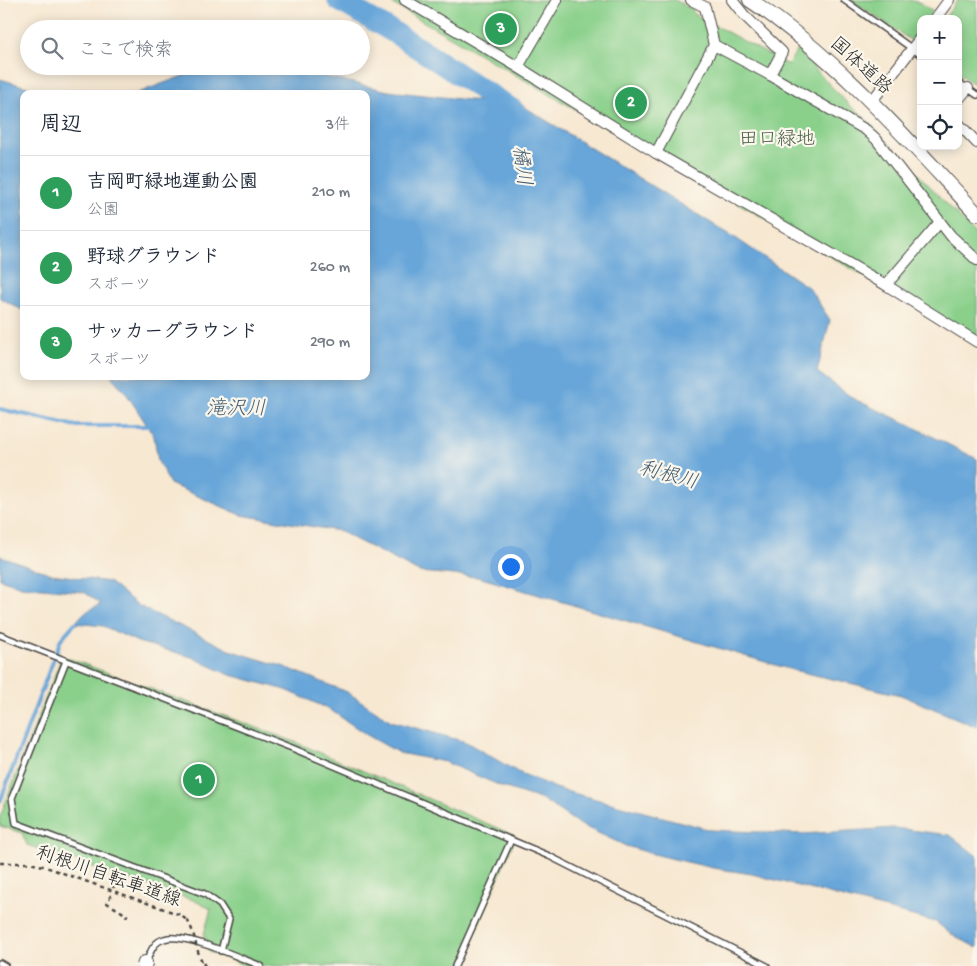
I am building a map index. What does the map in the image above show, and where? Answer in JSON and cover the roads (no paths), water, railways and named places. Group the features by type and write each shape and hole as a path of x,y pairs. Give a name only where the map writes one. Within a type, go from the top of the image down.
{"street":[{"path":"405,0 518,67 656,153 886,286 977,342"},
{"path":"518,67 556,0"},
{"path":"656,153 714,45 705,7 691,0"},
{"path":"732,0 744,15 782,52 770,75"},
{"name":"国体道路","path":"750,0 780,20 872,101 977,214"},
{"path":"937,15 949,0"},
{"path":"872,101 917,42"},
{"path":"714,45 866,130 876,139 939,222 977,260"},
{"path":"962,95 968,88"},
{"path":"962,127 977,143"},
{"path":"886,286 939,222"}],"lane":[{"path":"844,0 917,52"},
{"path":"962,84 977,95"},
{"path":"0,635 292,748 549,856 767,966"},
{"path":"66,661 12,798 16,823 206,894 220,905 229,919 221,951"},
{"path":"455,966 511,840"},
{"path":"145,964 157,943 165,938 176,938 199,943 260,966"},
{"path":"0,963 5,966"}],"water":[{"name":"利根川","path":"185,75 319,75 388,91 523,106 737,239 809,288 830,320 817,372 854,399 977,459 977,727 901,695 789,669 478,577 419,572 339,531 241,515 170,484 158,461 154,436 126,393 115,380 370,380 370,90 146,90"},
{"path":"0,79 37,90 20,90 20,309 0,298"},
{"path":"0,556 52,574 109,582 139,606 232,651 285,667 347,692 391,721 466,742 516,771 558,789 711,830 803,834 894,828 950,835 977,856 977,948 948,932 936,922 752,874 713,868 626,846 579,824 543,800 503,787 445,762 399,753 367,735 329,709 286,690 227,674 192,657 138,642 103,626 75,623 84,613 101,604 84,592 21,586 0,579"}],"waterway":[{"name":"橘川","path":"338,0 395,33 513,110 516,129"},
{"name":"滝沢川","path":"0,409 76,426 151,426"},
{"path":"0,802 61,639 75,623"}],"place":[{"name":"サッカーグラウンド","path":"501,29"},
{"name":"野球グラウンド","path":"631,103"},
{"name":"吉岡町緑地運動公園","path":"199,780"}],"park label":[{"name":"田口緑地","path":"777,140"}]}
